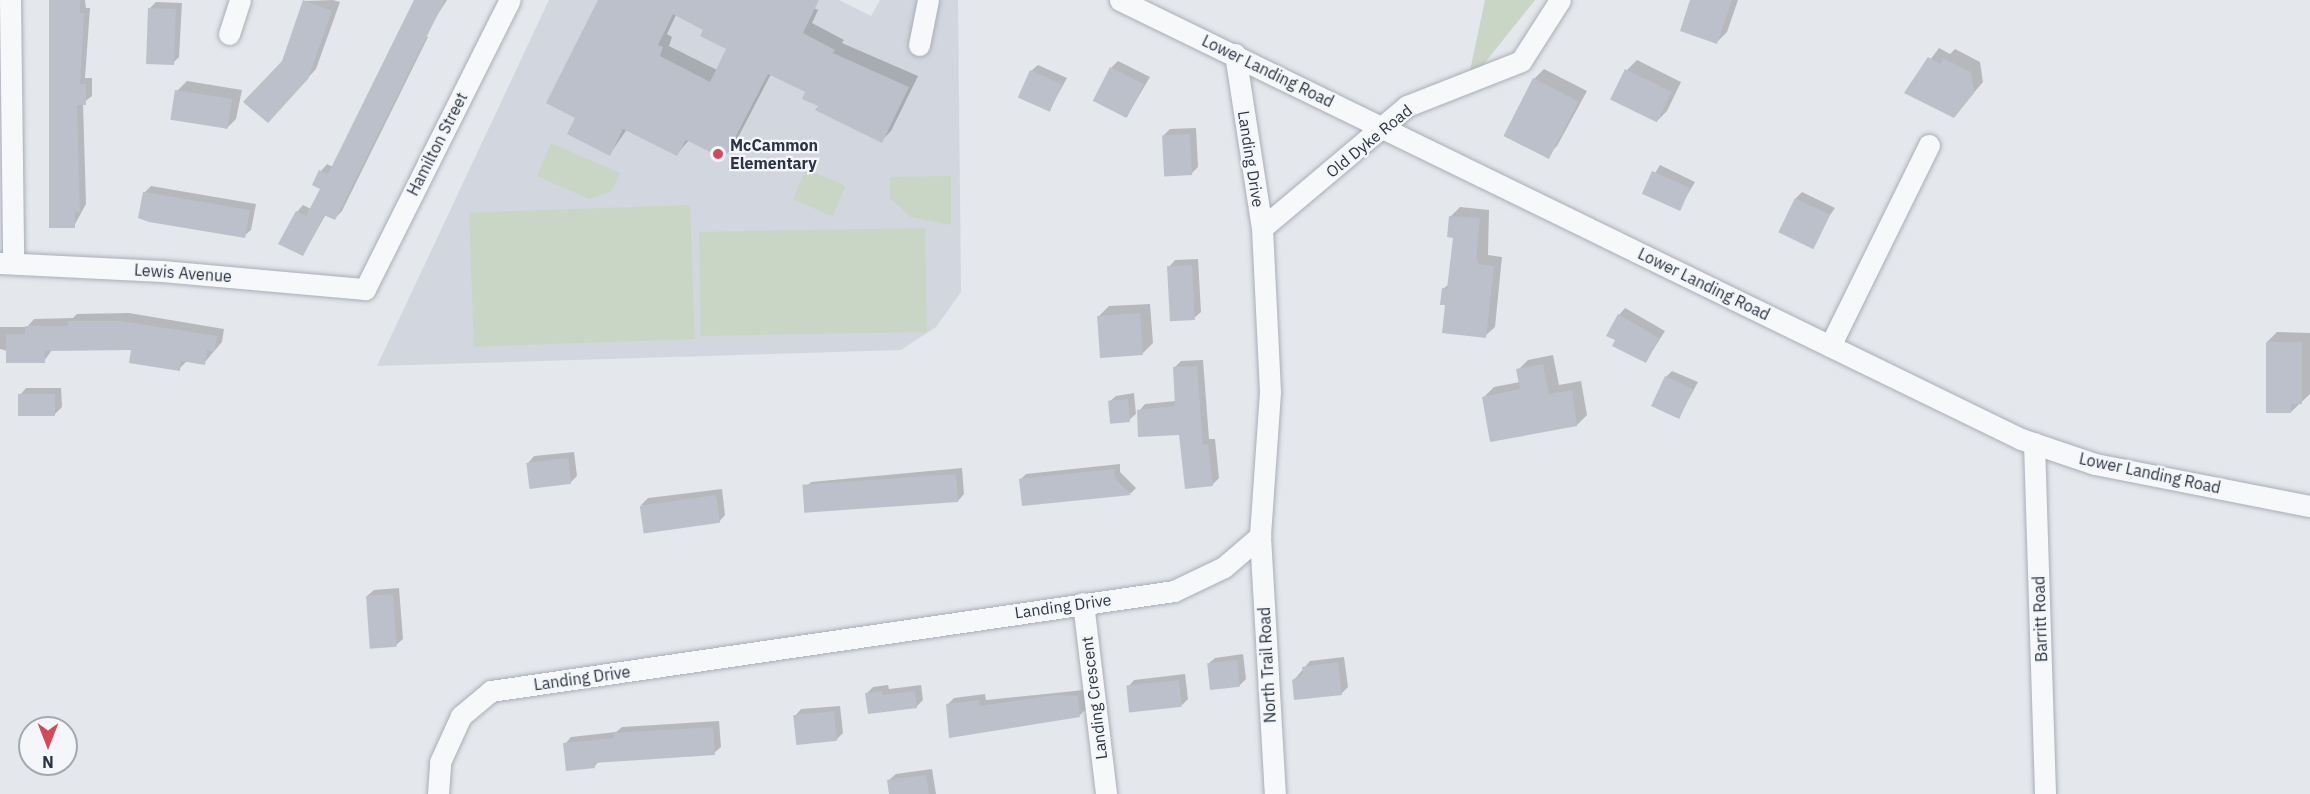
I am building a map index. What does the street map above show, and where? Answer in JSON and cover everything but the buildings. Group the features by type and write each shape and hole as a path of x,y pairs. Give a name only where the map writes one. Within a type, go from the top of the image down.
{"street":[{"path":"6,263 10,0"},
{"path":"229,34 240,0"},
{"name":"Hamilton Street","path":"365,289 510,0"},
{"path":"919,45 928,0"},
{"name":"Lower Landing Road","path":"1120,0 2034,443 2095,464 2310,506"},
{"name":"Old Dyke Road","path":"1262,228 1407,106 1521,61 1560,0"},
{"name":"Landing Drive","path":"438,794 440,762 461,716 491,691 1174,591 1224,567 1260,536 1270,392 1262,228 1235,54"},
{"path":"1830,346 1929,145"},
{"name":"Lewis Avenue","path":"6,263 162,271 365,289"},
{"name":"Barritt Road","path":"2034,443 2045,794"},
{"name":"North Trail Road","path":"1260,536 1275,794"},
{"name":"Landing Crescent","path":"1083,603 1106,794"}],"shaded area":[{"name":"McCammon Elementary","path":"549,0 839,0 871,16 880,0 958,0 961,292 936,327 901,350 377,366"}],"green space":[{"path":"1485,0 1535,0 1467,85"},
{"path":"551,143 620,173 612,191 589,199 537,176"},
{"path":"806,169 846,186 833,216 793,199"},
{"path":"951,176 951,225 910,217 890,198 890,177"},
{"path":"690,205 695,339 474,347 469,213"},
{"path":"925,228 927,332 701,336 699,232"}],"place":[{"name":"McCammon Elementary","path":"718,154"}]}
